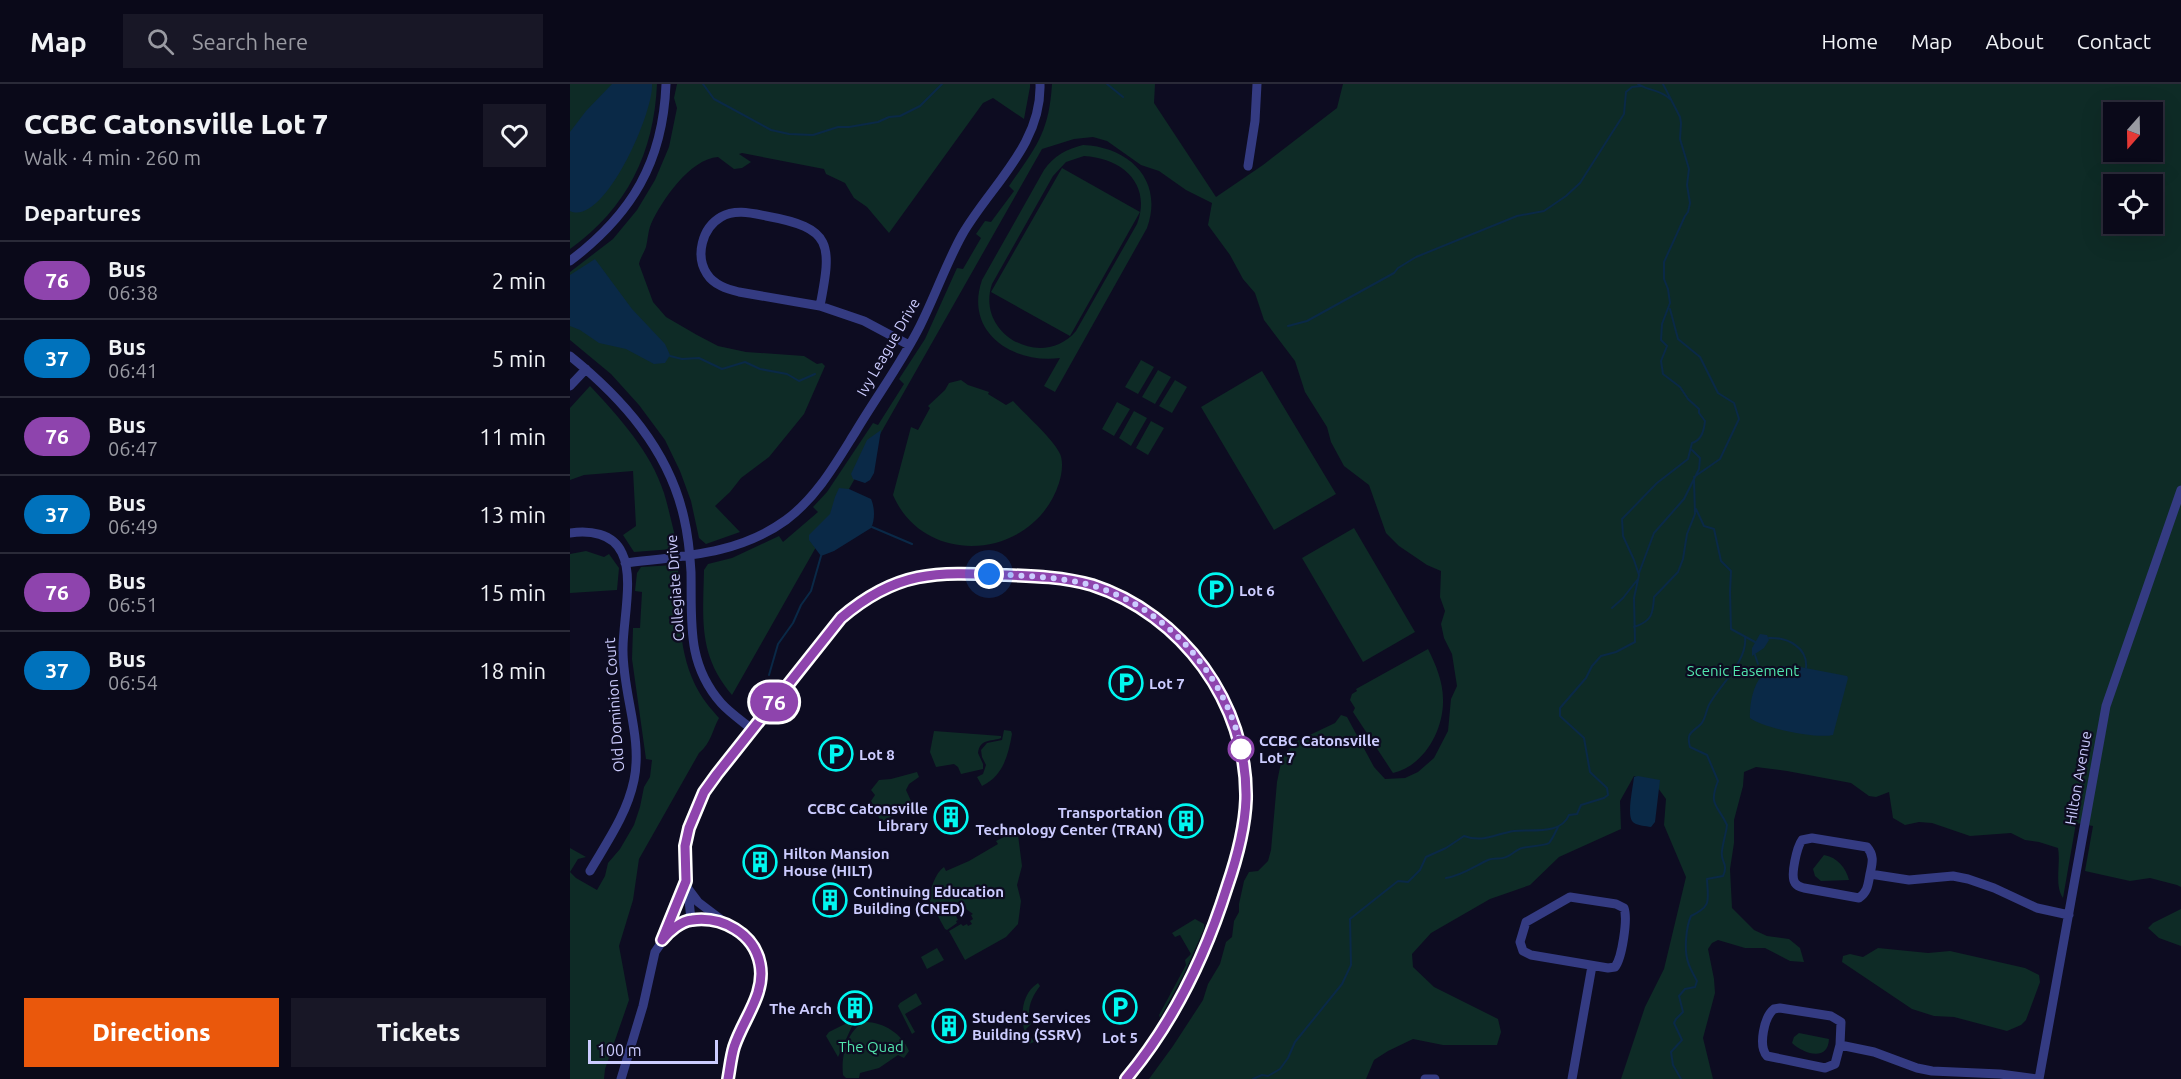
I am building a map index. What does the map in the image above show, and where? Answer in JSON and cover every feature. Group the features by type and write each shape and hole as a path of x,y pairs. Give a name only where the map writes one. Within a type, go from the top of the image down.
{"street":[{"path":"570,261 605,232 633,199 645,179 662,130 666,84"},
{"name":"Ivy League Drive","path":"689,555 709,554 747,541 783,522 796,512 824,481 909,345 964,232 1029,138 1039,107 1040,84"},
{"path":"1248,166 1255,121 1257,84"},
{"path":"820,306 828,259 822,241 805,225 738,212 720,218 710,226 703,243 702,262 707,274 716,283 739,292 820,306 864,321 909,345"},
{"name":"Collegiate Drive","path":"570,356 625,406 646,433 664,464 684,518 689,555 691,633 694,652 702,673 720,702 753,730"},
{"path":"570,386 586,369"},
{"name":"Hilton Avenue","path":"2038,1079 2106,706 2181,490"},
{"path":"570,533 594,532 607,537 617,544 625,563 689,555"},
{"name":"Old Dominion Court","path":"590,871 618,824 628,801 636,764 633,728 623,668 627,576 625,563"},
{"path":"691,920 685,846 696,809 704,792 841,618 861,601 900,581 922,575 944,573 1070,580 1091,585 1133,603 1174,633 1210,676 1231,715 1244,763 1245,816 1240,845 1228,885 1197,966 1162,1030 1126,1079"},
{"path":"1812,838 1867,848 1872,852 1873,861 1870,874 1867,889 1859,898 1797,886 1793,875 1798,845 1802,840 1812,838"},
{"path":"1870,874 1909,880 1953,876 1968,879 2037,908 2069,915"},
{"path":"687,884 698,902 748,939 758,954 761,967 759,990 734,1047 728,1079"},
{"path":"621,1079 643,1006 655,952 687,884"},
{"path":"1570,897 1622,906 1626,916 1619,962 1613,968 1592,966 1526,954 1520,946 1524,924 1570,897"},
{"path":"662,940 676,927 691,920 717,922 729,926"},
{"path":"1572,1079 1592,966"},
{"path":"1780,1008 1837,1018 1842,1027 1840,1045 1835,1064 1825,1068 1772,1059 1763,1052 1762,1046 1769,1012 1780,1008"},
{"path":"1840,1045 1874,1052 1917,1068 1932,1071 2000,1074 2038,1079"},
{"path":"1425,1079 1435,1079"}],"green space":[{"path":"570,84 657,84 650,133 634,177 607,216 570,249"},
{"path":"677,84 1030,84 1024,119 993,98 983,103 889,233 867,207 854,198 845,183 826,174 824,169 742,153 739,154 751,162 742,168 734,169 718,157 697,165 678,182 662,204 649,229 646,247 639,264 653,302 666,317 718,346 746,352 804,356 825,366 804,414 769,457 741,478 715,506 740,532 706,544 699,538 691,501 665,440 639,405 611,374 570,340 570,272 613,239 637,210 655,180 669,147 677,108 674,98"},
{"name":"Scenic Easement","path":"1052,84 1155,84 1154,103 1216,197 1263,165 1337,108 1343,84 2181,84 2181,887 2150,878 2130,881 2085,871 2093,826 2076,823 2063,898 2058,881 2058,848 2025,840 2011,833 1970,836 1932,823 1919,822 1905,825 1893,818 1889,792 1876,797 1869,796 1851,783 1756,767 1744,772 1743,786 1734,820 1734,843 1730,869 1732,908 1754,930 1767,936 1789,939 1800,948 1804,962 1790,961 1765,948 1745,948 1718,940 1712,943 1708,949 1715,993 1703,1038 1713,1079 1621,1079 1645,1007 1664,969 1686,877 1664,825 1666,799 1658,788 1634,776 1620,801 1621,829 1559,857 1530,885 1490,899 1431,933 1412,954 1413,967 1434,987 1498,1019 1501,1032 1497,1045 1443,1045 1413,1039 1374,1060 1366,1079 1149,1079 1203,1000 1208,984 1220,964 1226,942 1232,937 1244,881 1249,872 1258,871 1268,861 1282,758 1295,742 1335,723 1341,715 1347,717 1374,767 1385,779 1405,778 1418,772 1434,758 1448,731 1451,699 1457,686 1452,654 1444,638 1441,624 1445,611 1440,597 1441,571 1427,565 1399,546 1386,533 1369,485 1344,466 1331,442 1327,427 1305,392 1295,361 1264,320 1255,293 1243,279 1230,255 1208,225 1212,203 1186,190 1159,171 1141,165 1107,141 1093,137 1074,139 1042,149 732,695 713,666 703,621 704,570 708,564 732,558 779,536 783,542 818,512 813,507 827,492 873,423 878,425 904,384 899,379 925,339 957,268 963,269 981,238 976,234 985,221 991,222 1014,191 1009,186 1040,139 1048,115"},
{"path":"1083,145 1100,147 1128,160 1147,182 1151,195 1151,211 1147,228 1055,392 1044,386 1060,358 1042,359 1025,356 1009,350 996,341 986,329 980,315 978,299 982,280 1044,170 1056,157","holes":["1084,156 1098,158 1122,168 1137,186 1141,197 1141,210 1137,224 1076,331 1062,343 1046,348 1030,347 1015,341 1002,331 993,318 989,302 992,284 1053,176 1066,162"]},
{"path":"1062,168 1140,212 1070,336 991,292"},
{"path":"1141,360 1154,367 1138,394 1125,387"},
{"path":"1158,370 1171,377 1155,404 1142,397"},
{"path":"1262,371 1336,494 1274,530 1201,407"},
{"path":"961,380 968,385 989,392 988,394 1006,405 1013,401 1051,440 1061,455 1062,463 1059,483 1046,509 1027,528 1004,540 979,546 953,544 929,535 908,519 893,495 911,427 918,430 930,408 928,406 949,383"},
{"path":"1175,380 1187,387 1172,413 1159,406"},
{"path":"590,386 623,423 651,463 664,493 677,543 673,549 634,552 623,535 636,526 633,471 584,475 570,480 570,408"},
{"path":"1117,402 1130,409 1114,436 1102,429"},
{"path":"1134,411 1147,418 1131,446 1119,438"},
{"path":"1151,421 1164,428 1148,455 1136,448"},
{"path":"1354,528 1415,632 1363,662 1302,558"},
{"path":"586,551 604,557 609,554 619,568 617,590 570,593 570,554"},
{"path":"674,565 678,570 681,632 687,663 699,692 719,718 709,741 699,753 639,859 633,900 619,946 629,1000 605,1069 604,1079 570,1079 570,872 597,890 605,876 608,863 620,849 634,825 644,787 650,777 652,760 646,759 632,659 633,628 640,628 642,592 635,591 637,573 641,567"},
{"path":"1428,649 1442,686 1440,723 1423,755 1404,769 1393,773 1353,712 1355,708 1350,700 1352,694 1357,691 1356,689"},
{"path":"1004,730 1011,731 1012,734 1009,750 1000,771 982,786 977,777 983,774 986,765 981,750 987,743 1002,740"},
{"path":"934,731 1001,736 1001,738 986,741 979,748 978,753 983,769 961,774 954,764 936,767 930,752"},
{"path":"917,772 919,777 909,784 906,790 911,801 899,812 881,822 871,801 875,795 871,790 879,780"},
{"path":"1014,832 1018,835 1022,866 1017,885 1021,901 1018,924 1006,937 965,960 949,931 961,924 968,926 972,924 970,921 973,919 971,915 973,914 966,909 956,916 957,923 945,929 929,900 930,891 938,873 944,867 946,871 969,861 998,844 996,841"},
{"path":"570,848 586,857 578,859 570,872"},
{"path":"1824,855 1840,864 1849,880 1821,881 1815,876 1813,869"},
{"path":"2181,909 2181,946 2159,938 2148,928 2153,923"},
{"path":"1195,919 1204,924 1204,929 1183,976 1160,1018 1159,1015 1186,965 1185,960 1191,954 1180,935 1175,937 1172,933"},
{"path":"937,948 944,960 927,969 921,957"},
{"path":"1878,948 1928,953 1950,951 2025,968 2039,975 2040,982 2026,1020 2021,1025 2007,1031 1954,1017 1934,1016 1912,1009 1842,962 1843,956 1850,954 1863,957"},
{"path":"1038,983 1040,986 1029,1009 1031,1024 1026,1029 1034,1042 1029,1044 1023,1020 1024,1003 1027,995"},
{"path":"916,993 922,1004 905,1014 915,1032 912,1034 898,1006"},
{"name":"The Quad","path":"849,1022 853,1024 838,1057 826,1036 829,1032"},
{"name":"The Quad","path":"865,1022 879,1024 892,1030 902,1039 909,1051 904,1058 898,1055 879,1068 860,1073 859,1078 846,1078 843,1075 843,1068 846,1045 853,1031"},
{"path":"1799,1033 1829,1039 1828,1046 1820,1053 1809,1053 1792,1043 1794,1037"}],"water":[{"path":"612,84 652,84 645,118 636,141 611,185 597,202 583,211 570,211 570,132"},
{"path":"595,259 632,309 665,344 670,355 665,363 654,364 626,349 599,343 570,326 570,275"},
{"path":"881,430 874,473 870,480 865,483 853,479 851,474 867,440"},
{"path":"839,488 849,489 871,499 874,510 873,521 871,528 834,551 821,556 809,540 809,535 830,514"},
{"path":"1760,634 1767,635 1769,640 1764,648 1752,656 1752,648"},
{"path":"1783,666 1847,676 1833,735 1790,732 1750,718 1752,696 1758,681 1766,674"},
{"path":"1634,777 1660,780 1655,822 1651,827 1641,826 1632,821 1630,806"}],"waterway":[{"path":"703,84 714,99 771,130 789,134 813,135 838,127 878,122 889,117 900,116 920,106 942,84"},
{"path":"1107,84 1123,97"},
{"path":"1638,84 1662,93 1670,99"},
{"path":"1253,1079 1262,1075 1268,1076 1280,1069 1295,1042 1342,984 1351,965 1350,919 1398,881 1408,882 1420,870 1426,857 1464,836 1477,839 1514,831 1560,826 1569,815 1577,814 1581,805 1608,795 1607,788 1590,772 1584,738 1560,716 1560,708 1586,678 1592,666 1601,656 1616,652 1635,642 1634,598 1639,575 1623,536 1622,519 1657,483 1688,459 1692,443 1700,437 1705,421 1699,409 1680,387 1663,374 1661,361 1667,346 1661,340 1662,324 1670,303 1664,279 1664,262 1690,203 1687,185 1689,169 1680,139 1680,117 1663,84"},
{"path":"1288,326 1307,321 1394,273 1416,257 1517,216 1544,211 1580,183 1624,114 1626,92 1632,87 1641,86"},
{"path":"1670,309 1678,339 1700,357 1718,393 1734,403 1739,419 1720,459 1694,477"},
{"path":"670,356 682,359 699,358 722,369 745,362 760,369 787,374 799,381 815,374"},
{"path":"1639,573 1654,533 1684,499 1699,469 1700,458 1692,450"},
{"path":"1634,627 1648,619 1652,612 1654,597 1678,572 1683,559 1687,534 1695,514 1694,480"},
{"path":"1696,509 1704,526 1714,529 1721,561 1731,571 1731,629 1755,642"},
{"path":"872,527 912,544"},
{"path":"769,675 778,644 811,591 821,556"},
{"path":"1612,608 1638,579"},
{"path":"1681,1079 1673,1065 1671,1052 1682,1040 1674,1023 1683,1012 1679,996 1685,989 1695,987 1697,981 1687,957 1688,926 1691,916 1706,906 1707,879 1723,876 1725,865 1722,851 1727,825 1715,805 1714,796 1718,781 1707,755 1690,747 1689,738 1703,722 1710,703 1738,663 1745,646 1745,637"},
{"path":"1769,638 1783,639 1800,649 1806,661 1806,668"},
{"path":"1755,655 1758,664"},
{"path":"1446,878 1490,859 1504,858 1525,847 1547,844 1558,827"}],"bus line":[{"name":"76","path":"728,1079 734,1047 759,990 761,967 758,954 754,946 740,932 717,922 691,920 676,927 662,940 686,881 685,846 696,809 704,792 717,774 841,618 861,601 881,589 922,575 944,573 1061,578 1091,585 1133,603 1174,633 1194,655 1222,696 1234,723 1243,757 1246,797 1242,834 1232,874 1212,932 1185,990 1162,1030 1126,1079"}],"place":[{"name":"Lot 6","path":"1216,590"},
{"name":"Lot 7","path":"1126,683"},
{"name":"CCBC Catonsville Lot 7","path":"1241,749"},
{"name":"Lot 8","path":"836,754"},
{"name":"CCBC Catonsville Library","path":"951,817"},
{"name":"Transportation Technology Center (TRAN)","path":"1186,821"},
{"name":"Hilton Mansion House (HILT)","path":"760,862"},
{"name":"Continuing Education Building (CNED)","path":"830,900"},
{"name":"Lot 5","path":"1120,1007"},
{"name":"The Arch","path":"855,1008"},
{"name":"Student Services Building (SSRV)","path":"949,1026"}],"route":[{"path":"989,574 1061,578 1091,585 1133,603 1153,616 1174,633 1210,676 1231,715 1242,751 1241,749"}]}
